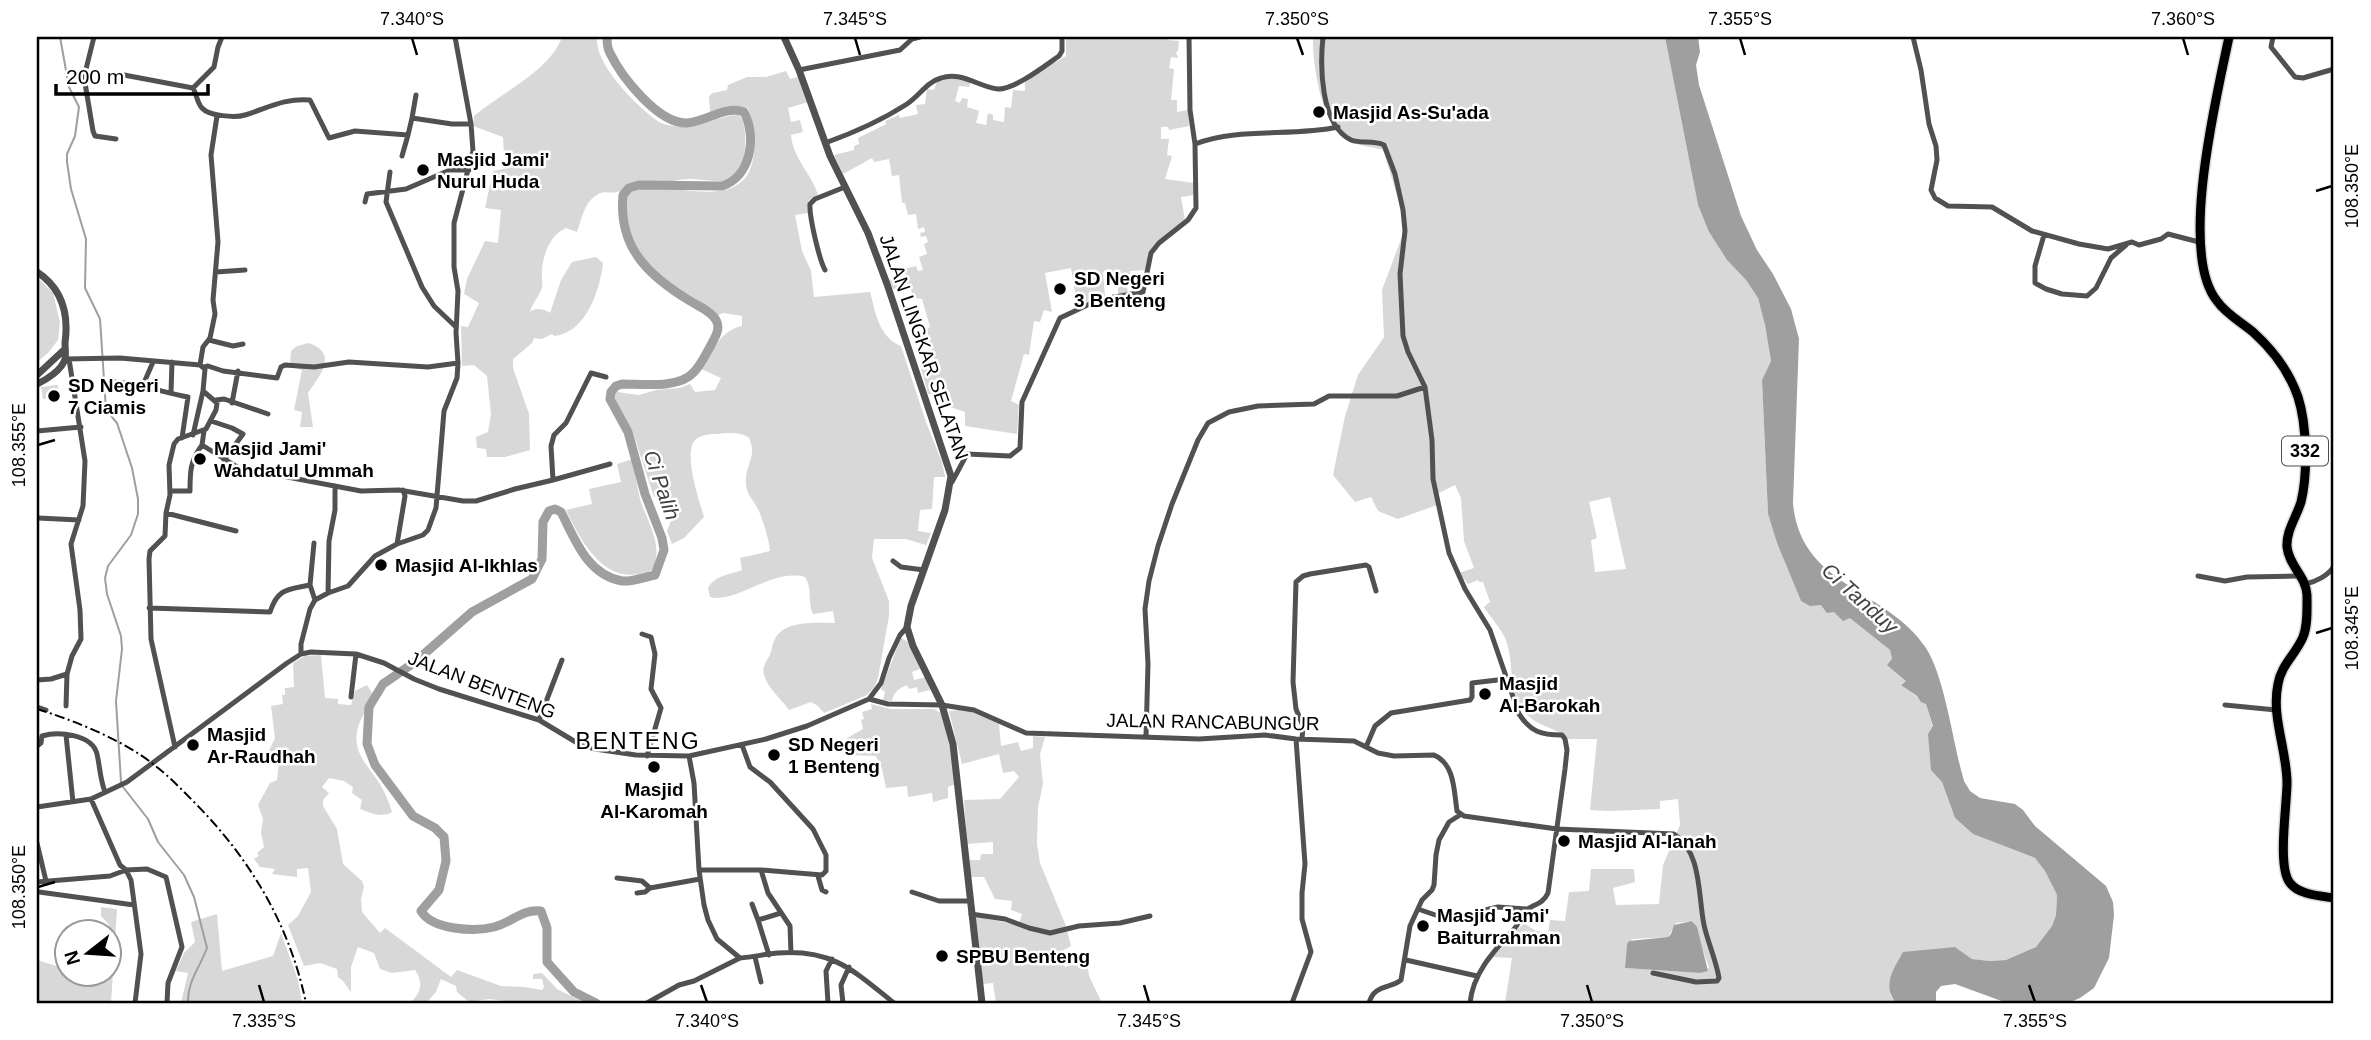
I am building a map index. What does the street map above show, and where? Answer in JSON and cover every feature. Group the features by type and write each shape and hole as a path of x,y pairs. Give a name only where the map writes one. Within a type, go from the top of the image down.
{"main road":[{"name":"332","path":"2229,37 2204,169 2199,242 2203,270 2215,300 2274,353 2299,399 2304,440 2304,481 2300,505 2288,534 2287,550 2292,564 2303,580 2307,615 2305,632 2281,672 2278,684 2276,710 2287,783 2284,862 2288,881 2297,889 2334,898"}],"street":[{"path":"94,37 85,75 93,131 95,135 116,139"},
{"path":"193,88 214,67 222,37"},
{"path":"37,807 91,799 127,782 301,654 310,609 315,600 348,586 369,561 397,544 423,535 428,530 438,496 444,411 457,378 458,291 454,268 454,223 473,151 471,124 455,37"},
{"name":"JALAN LINGKAR SELATAN","path":"784,37 825,143 867,233 887,284 949,465 951,482 945,510 909,613 907,626"},
{"path":"799,70 900,50 912,39 920,37"},
{"path":"825,143 858,130 905,105 933,81 945,76 1005,88 1059,56 1062,51 1062,37"},
{"path":"951,482 964,456 968,454 1010,456 1020,448 1022,402 1060,318 1098,300 1143,292 1151,253 1159,243 1188,220 1196,208 1195,144 1189,110 1189,37"},
{"path":"1323,37 1322,73 1326,106 1338,127 1353,141 1378,142 1384,145 1401,200 1404,220 1400,274 1403,336 1425,387 1432,440 1433,479 1449,553 1465,589 1490,630 1519,713 1530,728 1543,735 1562,735 1565,739 1565,769 1548,893 1541,904 1528,909 1498,907 1444,919 1418,909"},
{"path":"1913,37 1937,160 1931,187 1932,195 1948,206 1992,207 2022,226 2079,244 2108,248 2132,242 2139,245 2168,234 2199,242"},
{"path":"2273,37 2271,47 2295,77 2303,78 2334,69"},
{"path":"124,75 193,88"},
{"path":"193,88 202,109 217,116 241,116 290,100 307,99 311,101 329,138 355,131 408,135"},
{"path":"402,156 416,95"},
{"path":"193,435 203,391 203,347 209,341 215,314 213,300 219,242 211,155 217,116"},
{"path":"412,118 471,124"},
{"path":"1195,144 1242,135 1290,134 1338,127"},
{"path":"365,202 367,194 406,189 450,170 470,170"},
{"path":"390,172 386,191 387,206 428,299 456,327"},
{"path":"825,270 810,214 810,204 815,199 845,187"},
{"path":"2044,235 2035,266 2035,283 2046,289 2080,297 2094,292 2111,258 2132,242"},
{"path":"216,272 245,270"},
{"path":"37,272 54,287 62,300 67,326 65,349 85,461 83,506 71,544 81,639 67,674 66,706"},
{"path":"209,341 233,346 243,344"},
{"path":"38,380 65,349"},
{"path":"38,380 56,371 67,359 107,358 172,362 277,378 281,367 285,365 314,367 349,362 428,367 458,363"},
{"path":"143,385 153,362"},
{"path":"171,393 172,362"},
{"path":"232,403 238,371"},
{"path":"554,480 551,446 554,435 566,423 591,373 606,377"},
{"path":"114,382 143,385 200,402"},
{"path":"1146,737 1148,664 1145,609 1149,581 1172,504 1198,440 1208,423 1229,412 1258,406 1314,404 1329,396 1397,396 1425,387"},
{"path":"170,491 190,491 188,475 191,464 202,445 204,431 218,406 216,400 203,391"},
{"path":"182,438 189,399"},
{"path":"216,400 224,399 268,414"},
{"path":"211,421 243,434 224,460"},
{"path":"37,431 81,427"},
{"path":"175,747 153,654 149,608 149,555 165,536 173,446 182,438 204,431"},
{"path":"202,445 239,468 361,491 403,490 476,501 610,464"},
{"path":"328,593 329,541 335,510 335,486"},
{"path":"397,544 405,496 403,490"},
{"path":"166,513 236,531"},
{"path":"38,518 79,520"},
{"path":"314,543 310,585 315,600"},
{"path":"893,561 901,567 924,570"},
{"path":"1292,1003 1311,952 1302,919 1305,864 1299,739 1303,726 1295,706 1293,682 1296,582 1300,577 1310,574 1366,565 1376,591"},
{"path":"2198,576 2228,581 2247,577 2303,580 2312,583 2331,571 2334,566"},
{"path":"149,608 270,612 280,593 310,585"},
{"path":"869,699 881,683 889,658 907,626"},
{"path":"907,626 913,646 942,705 951,733 957,766 969,901 982,1003"},
{"path":"642,634 650,637 654,645 651,689 661,708 647,756"},
{"name":"JALAN BENTENG","path":"301,654 356,654 394,667 414,679 454,694 539,720 579,744 595,749 647,756 689,756 742,745 788,733 869,699"},
{"path":"351,697 356,654"},
{"path":"539,720 562,660"},
{"path":"37,680 67,674"},
{"path":"1366,747 1375,726 1391,713 1469,700 1473,695 1472,683 1506,679"},
{"name":"JALAN RANCABUNGUR","path":"869,699 898,705 942,705 974,710 1026,733 1211,739 1265,735 1353,741 1378,753 1394,756 1434,755 1444,762 1452,779 1460,815"},
{"path":"2225,705 2276,710"},
{"path":"37,707 46,710"},
{"path":"66,735 73,802"},
{"path":"37,746 40,745 42,736 77,737 96,750 100,780 105,792"},
{"path":"699,870 761,870 818,876 826,871 827,863 820,839 770,782 750,767 742,745"},
{"path":"689,756 694,783 699,870 704,905 717,939 740,958"},
{"path":"91,799 120,865 131,880 141,954 135,1003"},
{"path":"1369,1003 1377,989 1399,982 1406,960 1408,932 1418,909 1434,885 1436,855 1444,830 1449,822 1460,815 1557,829 1674,834 1687,847 1696,869 1704,924 1719,979 1714,982 1696,982 1653,973"},
{"path":"37,843 46,881"},
{"path":"37,882 110,876 126,870 149,869 166,877 182,947 168,984 167,1003"},
{"path":"761,870 768,893 790,926 791,953"},
{"path":"818,876 822,890 826,892"},
{"path":"617,878 642,881 650,888"},
{"path":"637,893 700,879"},
{"path":"39,892 134,905"},
{"path":"912,892 939,901 969,901"},
{"path":"752,904 769,955"},
{"path":"1469,1003 1476,976 1528,909"},
{"path":"758,920 781,913"},
{"path":"971,914 1005,919 1050,933 1150,916"},
{"path":"647,1003 679,985 694,981 740,958 791,953 832,959 849,967 894,1003"},
{"path":"755,957 761,982"},
{"path":"828,1003 826,971 832,959"},
{"path":"1406,960 1476,976"},
{"path":"843,1003 841,985 849,967"}],"shaded area":[{"path":"562,37 597,37 602,60 609,72 629,96 661,123 687,127 739,115 745,129 744,161 736,177 729,180 641,181 620,191 605,192 593,198 586,206 577,232 566,228 556,235 546,251 542,287 530,312 540,309 550,313 561,280 572,262 596,257 603,263 599,285 583,319 575,327 554,336 552,334 542,339 534,338 532,343 513,359 513,368 529,414 530,450 505,457 487,457 486,449 477,448 476,437 488,432 491,414 487,376 474,365 462,366 461,326 468,327 479,303 464,294 467,279 485,241 498,243 501,210 485,208 493,171 513,167 514,154 504,156 503,137 473,126 474,116 536,70 556,49"},
{"path":"1066,37 1168,37 1168,40 1179,41 1176,52 1178,58 1171,57 1169,68 1174,69 1171,100 1177,100 1177,112 1188,110 1189,126 1169,130 1168,127 1161,127 1161,139 1169,139 1167,155 1172,156 1165,179 1194,183 1194,195 1181,197 1185,220 1158,241 1145,270 1130,271 1131,281 1126,282 1128,292 1118,295 1118,271 1111,274 1109,269 1103,272 1105,296 1077,305 1071,268 1045,273 1052,312 1044,310 1040,322 1034,321 1029,355 1024,354 1011,401 1019,405 1017,434 965,426 965,412 950,407 950,392 928,394 920,364 935,361 926,336 926,329 930,327 922,299 914,298 910,287 893,289 889,280 906,276 904,269 916,266 918,271 923,270 919,257 927,254 924,244 928,242 926,236 921,237 920,233 925,232 924,227 918,229 916,214 908,215 905,203 902,203 899,175 892,176 889,159 874,162 872,158 843,174 834,155 854,150 854,146 859,144 858,138 886,124 885,121 899,115 900,118 918,114 916,105 925,104 927,89 934,90 937,82 946,78 971,81 969,87 959,86 955,101 960,103 962,98 968,99 967,107 979,111 976,123 986,125 988,113 993,115 993,120 1004,122 1005,107 1011,108 1013,90 1025,91 1025,80 1066,56"},
{"path":"1313,37 1665,37 1698,205 1709,232 1727,260 1758,298 1765,325 1771,361 1762,380 1768,514 1777,543 1801,601 1822,605 1850,617 1890,650 1892,659 1906,681 1901,684 1926,704 1933,727 1942,782 1955,818 1973,834 2035,858 2045,871 2057,895 2056,915 2052,926 2036,947 2006,960 1990,961 1972,959 1955,947 1890,995 1896,1003 1505,1003 1512,958 1493,957 1524,923 1536,931 1548,933 1550,920 1565,921 1569,892 1589,891 1591,869 1634,869 1635,882 1613,888 1616,905 1659,904 1663,865 1680,825 1678,799 1660,801 1660,809 1590,810 1597,739 1569,739 1534,720 1524,711 1515,694 1505,638 1484,607 1490,602 1483,582 1478,580 1468,584 1459,573 1474,568 1464,541 1461,498 1455,485 1435,495 1437,505 1398,519 1378,511 1371,497 1355,502 1333,475 1345,416 1358,375 1384,337 1382,290 1403,234 1403,214 1383,150 1351,142 1333,125 1321,96","holes":["1610,497 1626,569 1595,572 1591,540 1597,538 1589,502","1693,921 1709,968 1700,973 1625,968 1627,944 1633,939 1668,937 1676,923"]},
{"path":"786,71 790,79 798,77 808,102 788,108 791,122 800,120 803,132 791,135 792,144 818,195 808,201 808,213 795,215 802,251 811,271 814,297 870,292 883,331 901,346 945,477 934,477 932,509 920,510 918,531 931,533 926,545 906,539 874,539 872,558 889,601 889,616 878,678 867,695 824,713 811,702 789,710 768,684 764,672 774,641 786,628 810,623 835,623 833,611 813,614 805,577 780,577 731,596 710,597 708,588 714,580 742,570 740,558 770,551 762,518 747,489 746,478 752,451 749,438 728,433 705,435 695,440 691,466 704,517 684,538 672,544 667,531 675,510 669,493 654,497 632,430 617,409 614,394 617,392 639,395 690,384 695,392 715,390 721,378 701,369 722,337 742,326 742,316 723,313 717,316 706,306 672,287 648,266 629,233 626,221 627,196 640,189 698,192 718,191 736,186 748,173 754,151 750,113 748,108 735,106 710,113 709,96 727,90 728,85 747,77 766,77"},
{"path":"37,277 53,293 60,322 58,340 37,362"},
{"path":"309,343 323,353 325,360 321,373 308,393 313,427 300,427 302,412 294,410 302,370 290,367 291,351 297,346"},
{"path":"58,385 59,397 43,399 41,387"},
{"path":"633,459 640,497 656,544 652,570 636,575 609,569 598,560 580,537 566,510 592,504 589,489 621,482 617,464"},
{"path":"901,638 908,642 920,669 912,672 914,680 926,677 930,690 918,693 917,687 909,689 907,685 897,691 892,701 883,700 885,692 881,689"},
{"path":"321,655 325,698 338,699 338,704 351,705 355,691 367,685 373,694 358,726 356,739 360,754 383,789 392,812 380,815 360,809 362,800 352,793 353,787 344,781 329,778 322,787 329,793 323,800 323,806 337,829 343,864 362,881 364,887 362,912 380,933 385,928 451,977 457,970 501,986 542,990 542,979 533,979 533,974 542,973 557,989 585,1003 524,1003 489,999 469,1002 457,992 456,986 441,979 436,992 427,1002 410,1003 420,988 420,979 415,970 392,973 380,969 374,953 358,947 351,967 351,992 338,977 337,969 320,963 304,966 288,925 298,916 311,892 308,868 297,869 297,877 272,874 275,869 260,867 254,859 264,847 261,833 263,819 258,805 270,783 277,780 279,761 266,757 275,738 271,706 283,704 282,695 285,695 285,688 294,687 293,663 305,656"},
{"path":"871,704 891,709 934,709 941,713 948,734 956,784 948,787 948,798 933,802 932,793 908,797 907,786 886,788 876,756 850,755 847,738 863,729 862,712 872,709"},
{"path":"949,711 975,712 999,724 1001,746 1018,742 1021,751 1033,748 1033,736 1045,737 1040,754 1043,784 1038,807 1037,844 1040,863 1066,926 1071,946 1060,952 1065,967 1080,962 1088,968 1102,1003 996,1003 993,983 983,984 974,916 1019,925 1022,914 1011,910 1012,901 995,899 984,877 970,877 969,860 980,860 981,854 993,854 993,842 967,844 964,800 1000,799 1019,777 1014,771 1003,773 999,754 962,764"},
{"path":"101,907 117,909 116,918 101,916"},
{"path":"217,914 222,971 273,956 281,933 298,980 302,1003 181,1003 188,973 176,971 184,953 195,942 191,922"},
{"path":"37,960 52,965 52,988 112,988 111,1003 37,1003"}],"water":[{"name":"Ci Tanduy","path":"1665,37 1698,37 1700,52 1696,65 1699,85 1741,216 1791,309 1799,339 1793,503 1799,531 1811,553 1828,570 1889,612 1909,628 1926,648 1942,688 1964,781 1970,791 1980,798 2015,804 2035,826 2106,886 2113,902 2114,915 2109,958 2094,988 2080,998 2068,1003 2007,1003 1955,984 1941,986 1936,992 1936,1003 1896,1003 1892,996 1890,978 1903,952 1955,947 1972,959 1990,961 2006,960 2036,947 2052,926 2056,915 2057,895 2035,858 1973,834 1955,818 1942,782 1931,770 1928,734 1933,726 1926,704 1901,685 1906,681 1887,665 1892,659 1890,650 1850,618 1843,621 1834,612 1827,613 1821,605 1810,606 1801,601 1768,514 1762,380 1771,361 1765,325 1758,298 1727,260 1709,232 1698,205"},
{"path":"1692,921 1697,927 1708,971 1700,973 1625,968 1629,941 1668,937 1674,925"}],"waterway":[{"path":"60,37 69,87 79,107 75,136 67,154 67,162 71,189 86,239 85,288 100,319 106,410 117,423 132,468 138,499 138,514 131,535 108,566 105,578 107,594 121,636 116,701 121,782"},
{"name":"Ci Palih","path":"596,1003 574,992 547,962 547,928 541,911 522,914 494,927 476,929 444,926 434,922 421,911 439,890 446,861 444,837 435,828 413,816 375,765 367,744 369,707 383,684 415,662 472,612 532,579 542,559 543,522 549,511 555,509 561,512 577,544 591,564 610,577 626,581 655,575 664,550 628,432 610,399 611,392 622,384 670,383 687,377 697,369 716,336 718,327 711,314 662,281 639,258 626,230 623,195 629,188 639,185 722,186 740,174 745,165 749,155 750,133 744,112 737,110 687,123 664,116 642,97 615,63 607,45 607,37"},
{"path":"123,787 148,819 158,842 184,875 194,897 207,948 192,981 188,1003"}],"railway":[{"path":"37,709 97,732 141,755 170,778 216,825 251,871 279,921 290,947 306,1003"}],"place":[{"name":"Masjid As-Su'ada","path":"1319,112"},
{"name":"Masjid Jami' Nurul Huda","path":"423,170"},
{"name":"SD Negeri 3 Benteng","path":"1060,289"},
{"name":"SD Negeri 7 Ciamis","path":"54,396"},
{"name":"Masjid Jami' Wahdatul Ummah","path":"200,459"},
{"name":"Masjid Al-Ikhlas","path":"381,565"},
{"name":"Masjid Al-Barokah","path":"1485,694"},
{"name":"Masjid Ar-Raudhah","path":"193,745"},
{"name":"SD Negeri 1 Benteng","path":"774,755"},
{"name":"Masjid Al-Karomah","path":"654,767"},
{"name":"Masjid Al-Ianah","path":"1564,841"},
{"name":"Masjid Jami' Baiturrahman","path":"1423,926"},
{"name":"SPBU Benteng","path":"942,956"}],"district":[{"name":"BENTENG","path":"638,741"}]}
